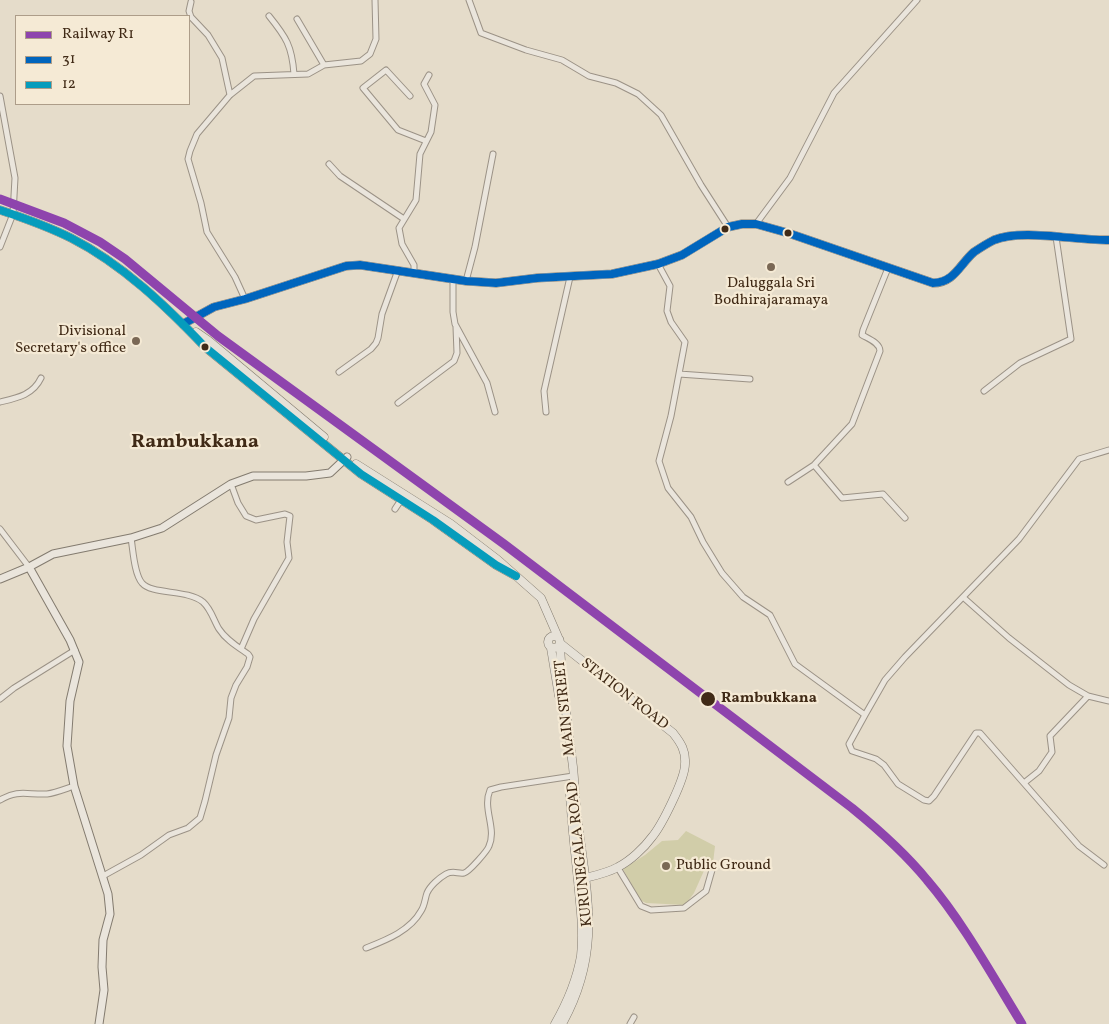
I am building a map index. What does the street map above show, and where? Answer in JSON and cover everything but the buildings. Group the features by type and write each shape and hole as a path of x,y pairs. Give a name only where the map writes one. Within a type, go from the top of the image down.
{"main road":[{"name":"MAIN STREET","path":"0,210 69,237 111,262 183,324 219,359 346,458 451,524 498,560 541,598 559,642 571,773"},
{"path":"183,324 214,307 246,299 346,266 360,265 496,284 537,278 612,274 658,264 682,255 728,227 742,224 756,224 788,233 888,268 941,284 952,277 974,253 994,240 1015,235 1109,240"},
{"name":"MAIN STREET","path":"346,458 370,481 433,520 516,576"},
{"name":"MAIN STREET","path":"549,639 550,618"},
{"path":"554,636 559,642 554,649 548,644 549,639 554,636"},
{"name":"STATION ROAD","path":"559,642 663,724 673,733 684,749 684,772 654,835 618,868"},
{"name":"MAIN STREET","path":"551,648 571,773"},
{"name":"KURUNEGALA ROAD","path":"562,1024 576,996 586,964 589,929 571,773"},
{"path":"582,879 618,868"},
{"name":"KURUNEGALA ROAD","path":"555,1024 571,990 581,954 582,879"}],"street":[{"path":"246,299 235,277 207,232 188,159 197,134 230,95 254,76 308,74 324,65 361,61 370,54 376,39 375,0"},
{"path":"469,0 481,33 526,50 562,60 589,76 616,83 638,94 661,115 701,185 728,227"},
{"path":"756,224 790,178 834,93 916,0"},
{"path":"191,2 189,11 191,17 208,35 222,58 230,95"},
{"path":"269,16 286,38 293,58 294,74"},
{"path":"297,19 324,65"},
{"path":"410,96 386,70 363,88 398,130 426,142"},
{"path":"414,273 414,265 402,244 399,228 412,210 416,200 420,154 431,132 435,106 424,84 429,75"},
{"path":"0,96 15,178 13,214 0,247"},
{"path":"466,281 475,247 493,154"},
{"path":"329,164 340,176 404,219"},
{"path":"984,391 1020,363 1071,339 1056,237"},
{"path":"658,264 670,286 667,311 671,322 685,342 671,416 659,461 668,488 691,516 703,542 722,573 743,596 770,615 795,664 865,714"},
{"path":"788,482 814,465 852,424 880,352 878,344 862,335 888,268"},
{"path":"339,372 371,349 376,343 382,314 398,270"},
{"path":"546,412 544,391 570,277"},
{"path":"398,403 454,361 457,354 456,324 453,312 454,279"},
{"path":"456,324 487,383 495,412"},
{"path":"679,374 750,379"},
{"path":"0,402 32,392 37,387 40,378"},
{"path":"1104,865 1079,846 980,733 976,733 929,801 924,800 898,784 884,765 876,758 852,751 849,744 885,680 1019,539 1079,459 1109,450"},
{"path":"0,579 29,567 53,554 131,538 162,528 231,484 253,476 306,476 330,472 346,458"},
{"path":"814,465 842,498 883,494 905,518"},
{"path":"231,484 238,503 246,516 256,520 285,514 290,516 291,520 287,542 289,558 254,619 241,649"},
{"path":"395,509 401,500"},
{"path":"0,529 29,567 75,650 79,662 70,701 67,746 74,786 103,876 108,894 110,914 104,940 102,967 104,990 99,1024"},
{"path":"103,876 141,856 168,835 188,828 200,818 206,801 216,755 229,718 231,698 250,657 227,639 202,602 184,593 154,589 142,583 137,573 131,538"},
{"path":"964,598 1009,638 1070,685 1088,696 1109,701"},
{"path":"0,699 14,688 75,650"},
{"path":"1024,783 1039,771 1052,752 1050,736 1088,696"},
{"path":"366,948 386,940 411,925 422,910 428,891 434,884 446,874 468,872 488,849 492,838 487,809 487,798 490,790 571,773"},
{"path":"0,800 20,792 48,794 74,786"},
{"path":"618,868 641,906 651,910 684,908 706,891 712,870"},
{"path":"630,1024 634,1017"}],"shaded area":[{"name":"Public Ground","path":"686,831 715,846 713,863 707,864 694,893 685,905 646,903 640,900 623,869 662,841 678,840"}],"rail line":[{"name":"R1","path":"0,199 64,223 100,242 125,259 218,336 504,544 852,808 901,851 940,896 977,950 1022,1024"}],"transit line":[{"name":"12","path":"0,210 63,234 108,260 159,301 205,347 361,474 433,520 496,565 516,576"},
{"name":"31","path":"183,324 214,307 245,299 346,266 360,265 466,281 496,283 537,278 612,274 658,264 682,255 728,227 742,224 756,224 788,233 933,283 946,280 974,252 994,240 1006,237 1034,235 1109,240"}],"place":[{"name":"Daluggala Sri Bodhirajaramaya","path":"771,267"},
{"name":"Divisional Secretary's office","path":"136,341"},
{"name":"Rambukkana","path":"708,699"},
{"name":"Public Ground","path":"666,866"}],"district":[{"name":"Rambukkana","path":"195,443"}]}
